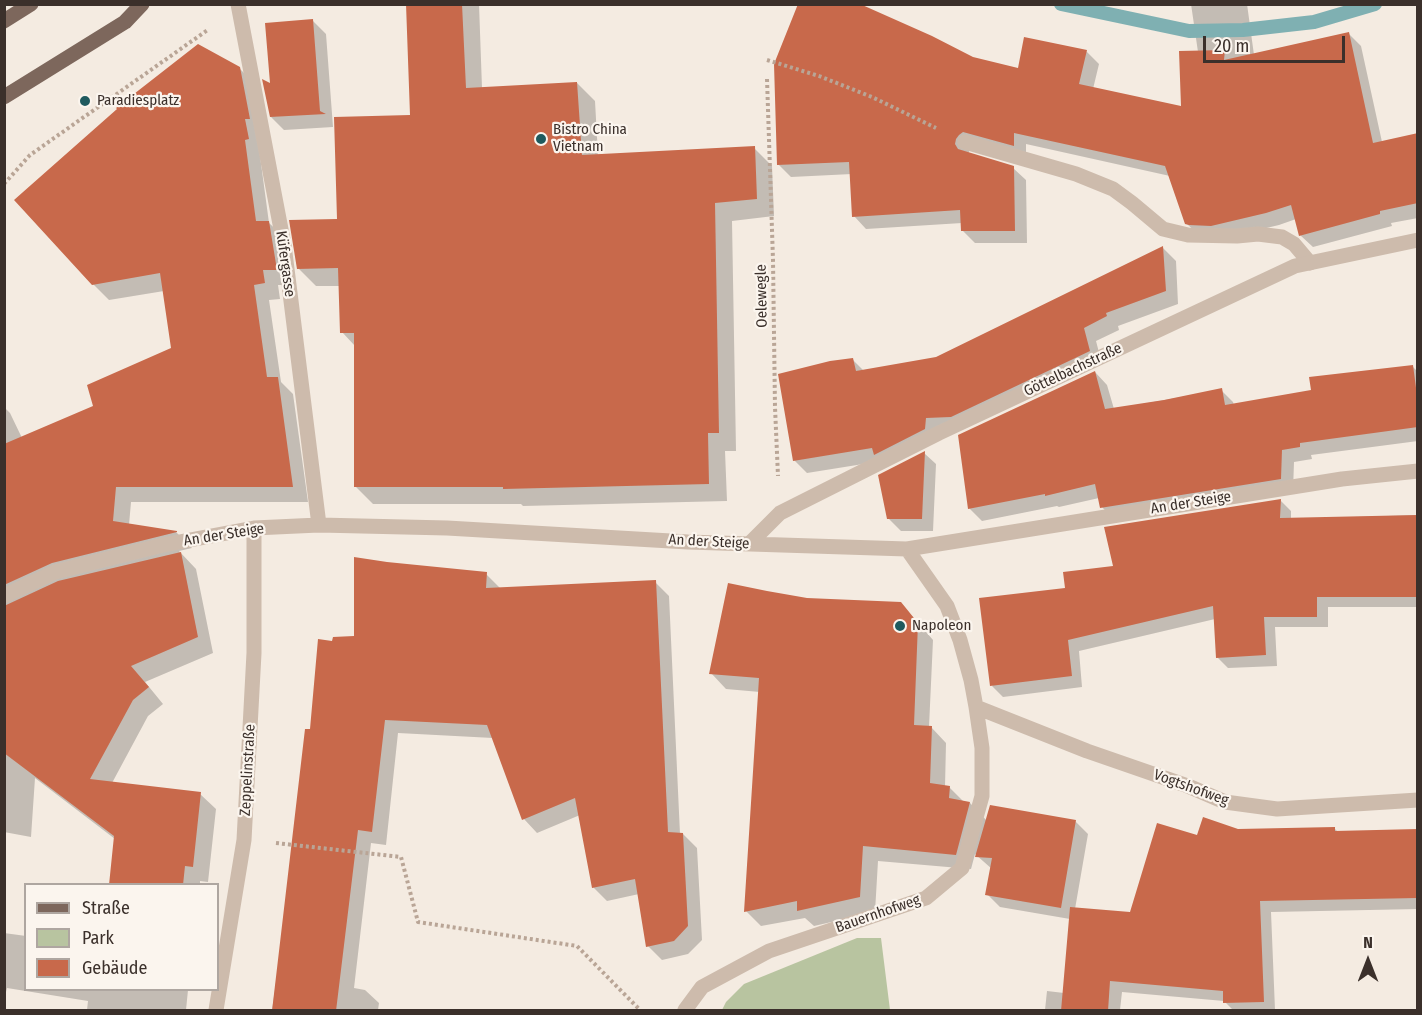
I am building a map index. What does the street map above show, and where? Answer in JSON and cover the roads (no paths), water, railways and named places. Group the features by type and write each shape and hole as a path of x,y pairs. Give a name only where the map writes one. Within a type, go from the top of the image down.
{"main road":[{"path":"4,21 31,4"},
{"path":"4,97 125,22 142,4"}],"street":[{"name":"Küfergasse","path":"239,6 284,245 319,525"},
{"path":"965,142 1076,174 1113,189 1163,229 1188,235 1258,234 1282,237 1294,244 1310,263"},
{"name":"Göttelbachstraße","path":"749,544 780,513 982,413 1295,266 1418,240"},
{"name":"An der Steige","path":"4,596 55,572 163,545 254,528 319,525 459,529 749,544 907,549 1342,479 1418,471"},
{"name":"Zeppelinstraße","path":"216,1011 244,840 254,653 254,528"},
{"name":"Bauernhofweg","path":"685,1011 702,987 769,951 926,898 962,868 982,796 982,748 976,707 960,640 947,606 907,549"},
{"name":"Vogtshofweg","path":"976,707 1225,802 1277,810 1418,800"}],"waterway":[{"path":"1061,4 1189,31 1243,30 1314,22 1375,4"}],"place":[{"name":"Paradiesplatz","path":"85,101"},
{"name":"Bistro China Vietnam","path":"541,139"},
{"name":"Napoleon","path":"900,626"}]}
